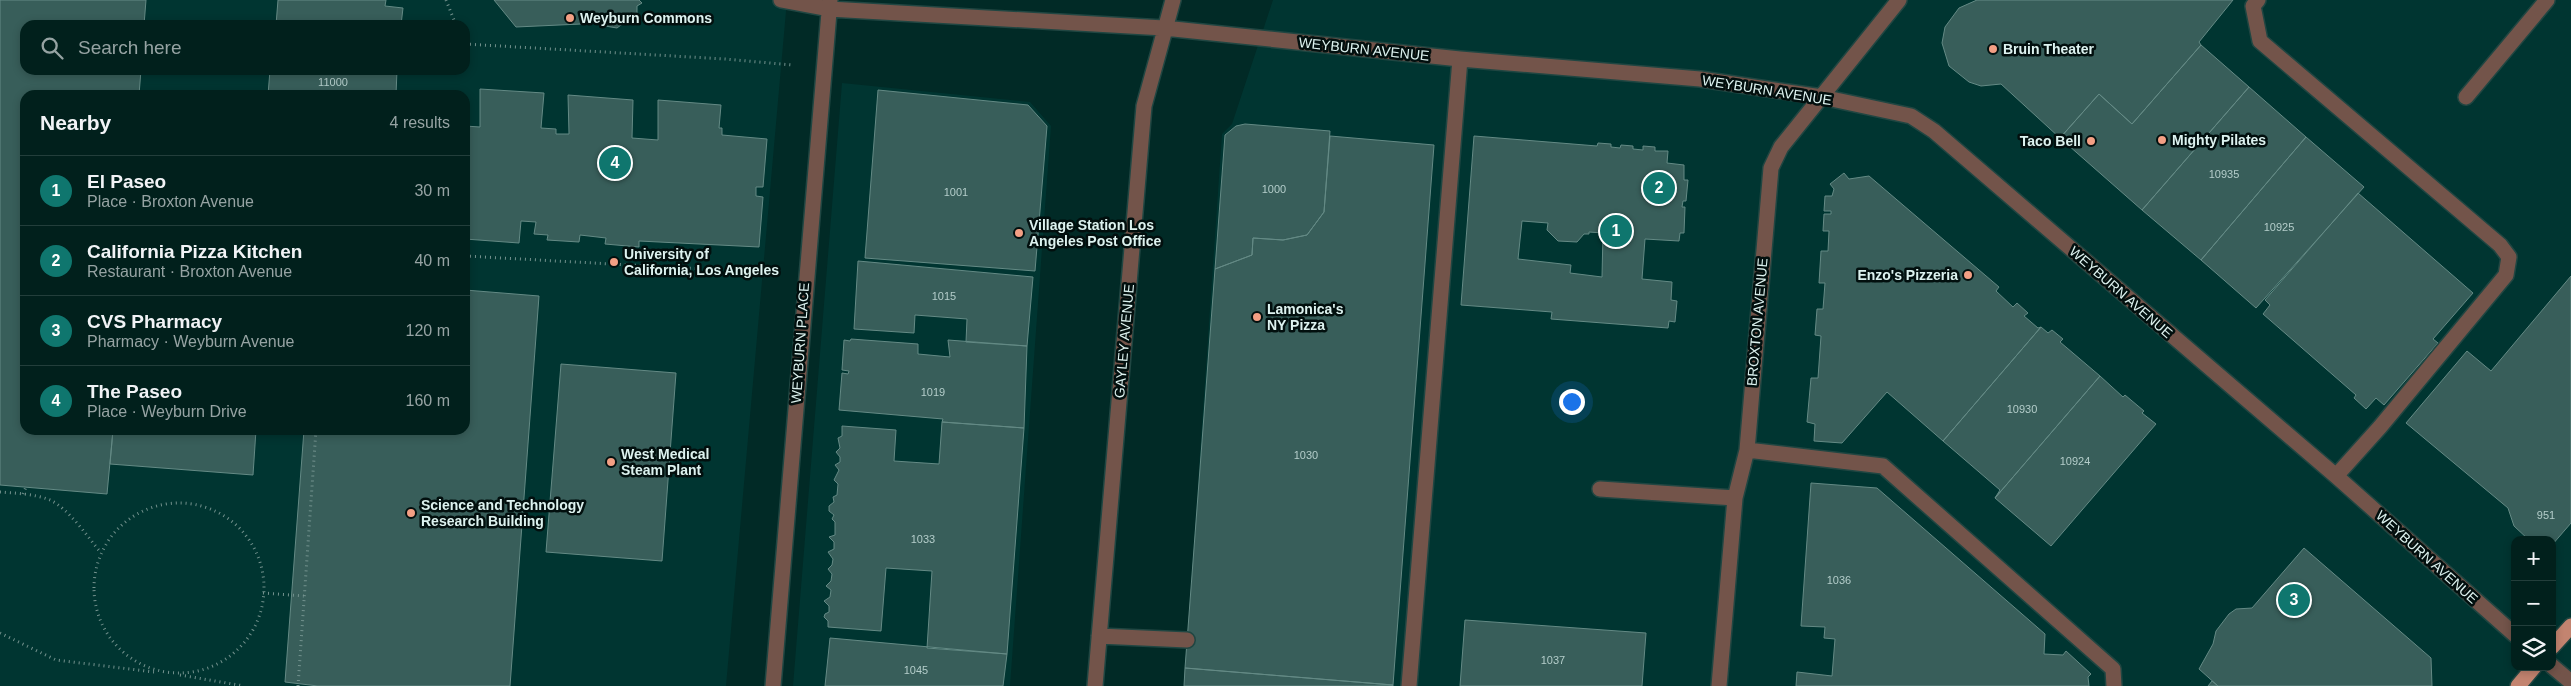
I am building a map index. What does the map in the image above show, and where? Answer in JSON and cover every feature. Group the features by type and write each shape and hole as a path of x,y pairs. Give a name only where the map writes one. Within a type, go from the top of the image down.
{"main road":[{"path":"2556,643 2571,626"},
{"path":"2518,686 2531,671"}],"street":[{"name":"WEYBURN AVENUE","path":"781,0 1164,28 1460,59 1700,79 1822,97 1911,116 1934,131 2336,476 2511,631"},
{"name":"GAYLEY AVENUE","path":"1095,686 1144,106 1173,0"},
{"name":"BROXTON AVENUE","path":"1719,686 1735,498 1747,450 1771,168 1781,147 1899,0"},
{"path":"2258,0 2253,6 2260,41 2500,244 2509,257 2506,275 2380,427 2336,476"},
{"path":"2466,97 2548,0"},
{"name":"WEYBURN PLACE","path":"773,686 829,4"},
{"path":"1409,686 1460,59"},
{"path":"1747,450 1883,466 2113,669 2114,686"},
{"path":"1600,489 1735,498"},
{"path":"1099,636 1187,640"},
{"path":"2556,669 2571,682"}],"path":[{"path":"446,0 454,20"},
{"path":"470,44 725,59 792,65"},
{"path":"470,256 703,269 805,279"},
{"path":"298,686 316,435"},
{"path":"23,494 26,487"},
{"path":"0,492 23,494 50,500 75,521 101,552"},
{"path":"0,633 56,660 175,674 204,671 230,658 250,638 262,612 264,583 258,554 242,530 219,513 192,504 165,504 139,513 116,529 101,552 94,580 96,607 106,633 124,654 148,668 175,674 244,686"},
{"path":"263,593 304,596"}],"shaded area":[{"name":"University of California, Los Angeles","path":"0,0 787,0 726,686 0,686"},
{"path":"1273,0 2571,0 2571,686 1184,686 1222,134 1232,124"},
{"path":"842,83 1030,102 1051,126 1010,686 793,686"}],"building":[{"path":"0,0 146,0 144,20 20,20 20,75 141,75 139,90 20,90 20,435 113,435 107,494 0,485"},
{"path":"278,0 386,0 385,6 403,8 402,20 276,20"},
{"name":"Weyburn Commons","path":"494,0 639,0 642,3 637,6 637,13 617,28 605,26 603,23 516,27"},
{"path":"1977,0 2233,0 2199,42 2201,45 2132,124 2099,94 2060,138 2001,84 1981,86 1969,82 1949,66 1942,43 1945,27 1959,8"},
{"path":"2201,45 2249,87 2142,210 2060,138 2099,94 2132,124"},
{"path":"270,75 397,75 396,90 268,90"},
{"path":"2249,87 2306,137 2201,260 2142,210"},
{"path":"480,89 544,93 541,128 556,129 556,134 569,134 568,95 633,100 632,138 658,140 658,100 721,105 719,128 722,128 722,135 767,139 763,187 756,187 756,196 763,197 759,247 639,241 639,247 605,244 606,238 580,235 579,242 547,240 548,235 534,234 536,222 521,221 519,243 470,239 470,126 480,127"},
{"path":"878,90 1028,105 1047,126 1035,271 865,258"},
{"path":"1245,124 1330,131 1324,212 1307,235 1283,240 1253,238 1252,255 1215,269 1225,135 1236,126"},
{"path":"1330,136 1434,145 1393,685 1185,668 1215,269 1252,255 1253,238 1283,240 1307,235 1324,212"},
{"path":"1474,136 1597,146 1598,143 1611,144 1611,147 1620,148 1621,145 1633,146 1633,149 1643,150 1643,146 1655,147 1655,151 1668,151 1667,163 1684,165 1684,180 1688,180 1686,201 1683,201 1682,207 1685,207 1684,233 1680,233 1679,241 1645,239 1642,279 1672,282 1671,300 1677,301 1675,322 1669,321 1668,328 1551,319 1552,312 1461,305","holes":["1522,221 1548,223 1547,230 1558,241 1577,242 1584,234 1589,234 1589,232 1603,233 1602,277 1570,273 1571,265 1518,259"]},
{"path":"2306,137 2364,187 2256,308 2201,260"},
{"path":"1844,173 1849,179 1869,176 1999,287 1996,291 2013,307 2017,303 2028,313 2024,316 2038,328 2041,327 1943,441 1887,392 1842,443 1814,441 1815,424 1807,422 1811,378 1818,378 1821,336 1815,335 1817,309 1823,309 1825,283 1819,283 1821,251 1828,251 1829,231 1823,231 1824,214 1831,214 1831,211 1824,211 1825,196 1832,196 1834,189 1830,184"},
{"path":"2358,193 2473,293 2433,339 2438,343 2384,405 2376,398 2366,409 2354,398 2356,395 2263,314 2270,305 2265,300"},
{"path":"858,261 1033,277 1027,346 966,342 967,319 915,315 914,333 854,329"},
{"path":"2571,276 2571,523 2556,540 2556,536 2525,536 2514,526 2508,508 2406,423 2467,351 2491,371"},
{"name":"Science and Technology Research Building","path":"470,290 539,296 510,686 318,686 285,682 304,435 470,435"},
{"path":"2041,327 2048,333 2052,330 2063,339 2060,342 2100,376 1995,498 2000,490 1943,441"},
{"path":"851,339 918,344 918,354 950,357 948,340 1027,346 1024,428 942,422 943,419 839,410 842,373 848,374 849,371 842,370 844,340 850,341"},
{"name":"West Medical Steam Plant","path":"561,364 676,373 662,561 546,552"},
{"path":"2100,376 2123,397 2125,395 2144,411 2142,413 2156,424 2051,546 1995,498"},
{"path":"942,422 1024,428 1007,654 927,648 932,571 886,568 881,631 828,627 828,621 824,617 829,612 829,606 824,601 830,597 831,590 826,586 831,581 832,574 828,569 832,565 833,559 828,552 834,549 834,542 829,537 835,535 835,522 832,519 834,515 829,511 829,506 834,502 833,497 837,495 838,484 834,480 839,470 835,465 840,462 840,457 836,452 840,448 838,438 842,436 842,426 896,430 894,461 939,464"},
{"path":"113,435 256,435 253,475 110,464"},
{"path":"1811,483 1877,488 2045,634 2044,654 2063,655 2066,651 2091,674 2088,677 2089,686 1796,686 1797,672 1832,676 1835,639 1824,638 1825,627 1801,626"},
{"path":"2304,548 2431,658 2432,686 2218,686 2199,669 2213,644 2216,631 2229,614 2236,609 2252,608"},
{"path":"1465,620 1646,633 1642,686 1460,686"},
{"path":"830,638 1007,654 1003,686 825,686"},
{"path":"1185,668 1393,685 1393,686 1184,686"},
{"path":"2212,681 2218,686 2208,686"}],"place":[{"name":"Weyburn Commons","path":"570,18"},
{"name":"Bruin Theater","path":"1993,49"},
{"name":"Mighty Pilates","path":"2162,140"},
{"name":"Taco Bell","path":"2091,141"},
{"name":"The Paseo","path":"615,163"},
{"name":"California Pizza Kitchen","path":"1659,188"},
{"name":"El Paseo","path":"1616,231"},
{"name":"Village Station Los Angeles Post Office","path":"1019,233"},
{"name":"University of California, Los Angeles","path":"614,262"},
{"name":"Enzo's Pizzeria","path":"1968,275"},
{"name":"Lamonica's NY Pizza","path":"1257,317"},
{"name":"West Medical Steam Plant","path":"611,462"},
{"name":"Science and Technology Research Building","path":"411,513"},
{"name":"CVS Pharmacy","path":"2294,600"}]}
